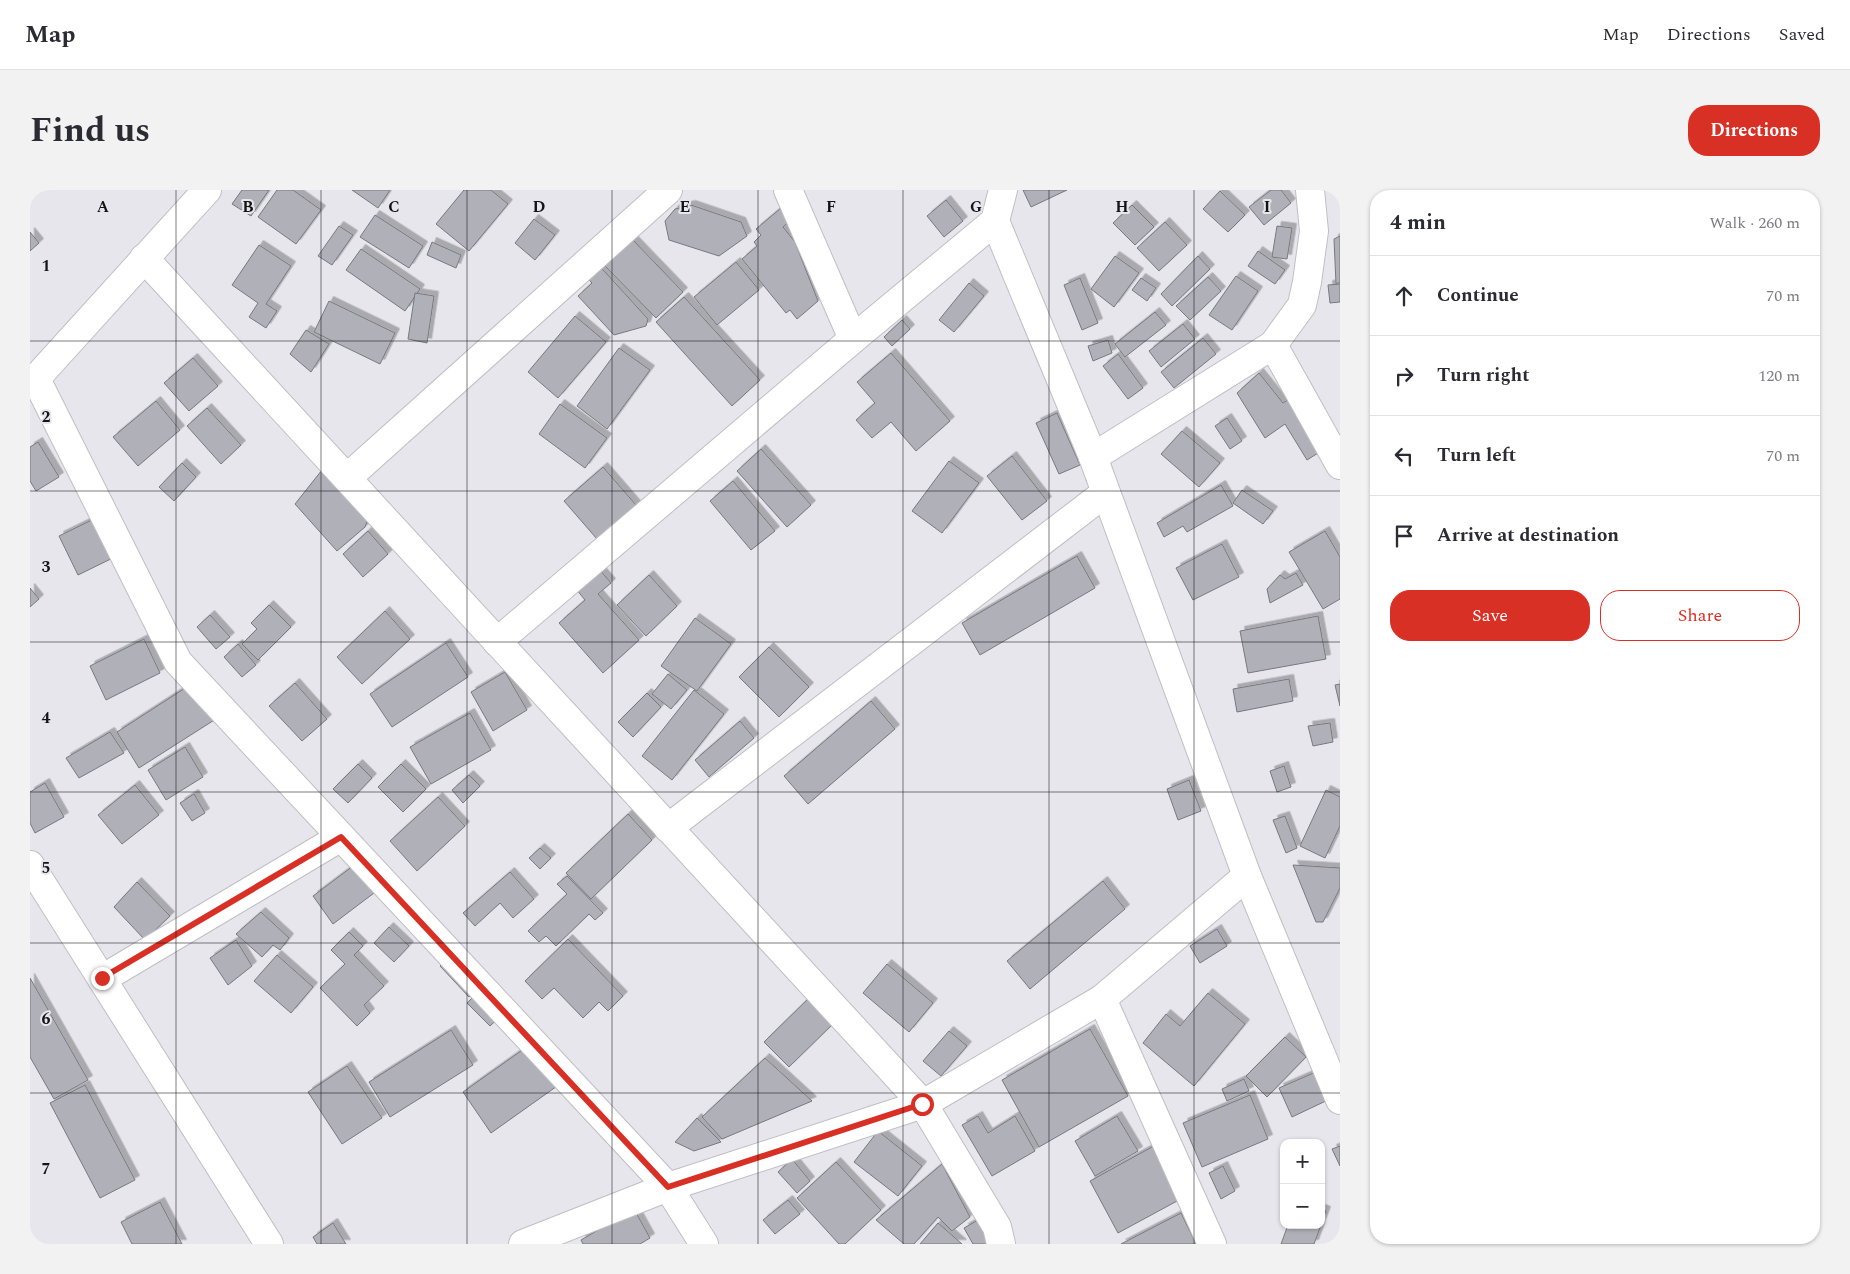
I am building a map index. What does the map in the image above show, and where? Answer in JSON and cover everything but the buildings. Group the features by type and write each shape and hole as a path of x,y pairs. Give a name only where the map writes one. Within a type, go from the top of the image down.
{"street":[{"path":"207,190 33,382 178,662 668,1187 704,1244"},
{"path":"347,478 668,190"},
{"path":"788,190 853,339"},
{"path":"498,642 853,339 995,221 1003,190"},
{"path":"1093,456 1273,345 1302,305 1314,231 1310,190"},
{"path":"995,221 1093,456 1246,876 1340,1100"},
{"path":"144,258 922,1104 997,1227 1001,1244"},
{"path":"1273,345 1340,465"},
{"path":"668,828 1106,494"},
{"path":"102,978 341,837"},
{"path":"30,866 269,1244"},
{"path":"523,1244 668,1187 922,1104 1102,999 1246,876"},
{"path":"1102,999 1212,1244"}],"route":[{"path":"102,978 341,837 668,1187 922,1104"}]}
